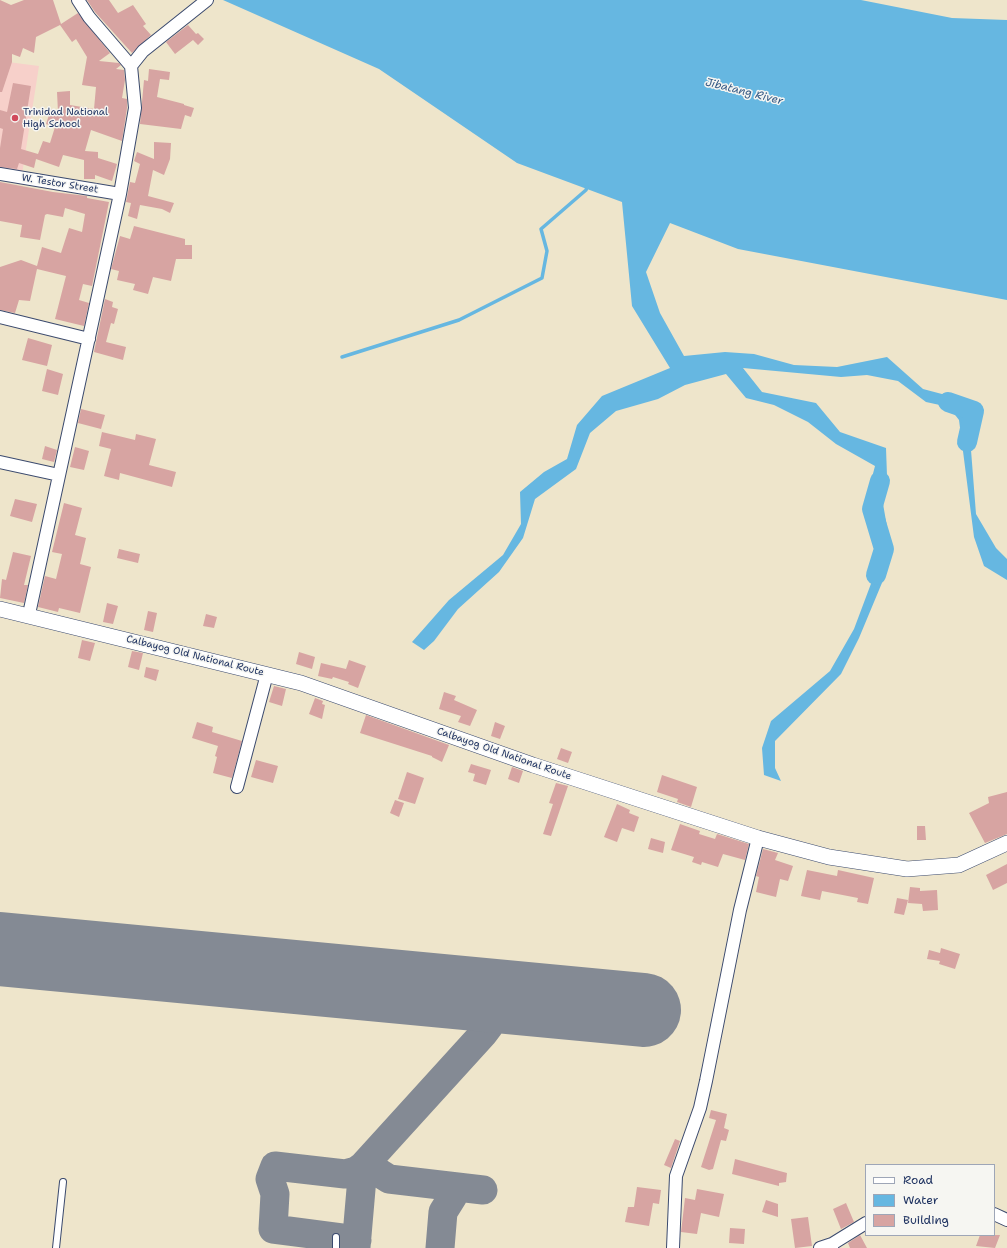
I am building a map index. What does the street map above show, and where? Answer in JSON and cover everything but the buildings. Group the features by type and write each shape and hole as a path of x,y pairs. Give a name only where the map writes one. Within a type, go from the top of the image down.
{"street":[{"path":"29,614 120,194 135,108 131,66 89,17 78,0"},
{"path":"131,66 143,51 207,0"},
{"name":"W. Testor Street","path":"0,174 120,194"},
{"path":"0,317 88,339"},
{"path":"0,462 59,475"},
{"name":"Calbayog Old National Route","path":"0,608 301,683 533,765 758,838 829,857 907,868 959,865 1007,843"},
{"path":"237,787 266,674"},
{"path":"673,1248 676,1176 700,1108 740,910 758,838"},
{"path":"995,1214 1007,1220"},
{"path":"820,1248 832,1246 865,1224"}],"lane":[{"path":"56,1248 63,1182"},
{"path":"336,1237 336,1248"}],"shaded area":[{"name":"Trinidad National High School","path":"0,61 39,66 22,174 0,171"}],"water":[{"name":"Jibatang River","path":"223,0 861,0 952,18 1007,20 1007,300 738,249 670,223 646,272 660,313 684,356 725,352 754,354 794,365 837,367 887,357 923,389 957,398 974,406 971,450 976,514 996,548 1007,559 1007,580 984,566 974,537 959,420 949,407 926,402 898,381 867,375 841,377 743,368 762,392 816,403 840,432 886,448 887,476 882,498 890,544 884,578 859,638 841,674 775,741 775,768 781,781 764,775 762,748 771,721 830,671 854,629 884,549 869,489 875,466 836,444 808,422 774,405 746,398 726,374 685,385 658,399 616,411 590,433 576,469 535,499 523,538 499,572 458,609 434,641 424,650 412,642 449,600 503,555 521,524 520,492 544,472 567,459 577,425 602,396 670,368 632,306 622,202 517,163 379,69"}],"waterway":[{"path":"342,357 459,320 542,278 547,251 541,229 586,190 587,187"},
{"path":"948,402 974,411 967,442"},
{"path":"876,575 884,549 872,509 880,481"}],"taxiway":[{"path":"356,1247 363,1166 489,1026 486,1008 480,1001 464,993"},
{"path":"374,1154 372,1163 374,1168 389,1179 483,1190"},
{"path":"357,1240 273,1229 275,1194 270,1179 275,1166 345,1174 356,1171 363,1166"},
{"path":"440,1248 443,1212 453,1196 450,1186"}],"runway":[{"path":"0,949 644,1010"}],"place":[{"name":"Trinidad National High School","path":"15,118"}]}
